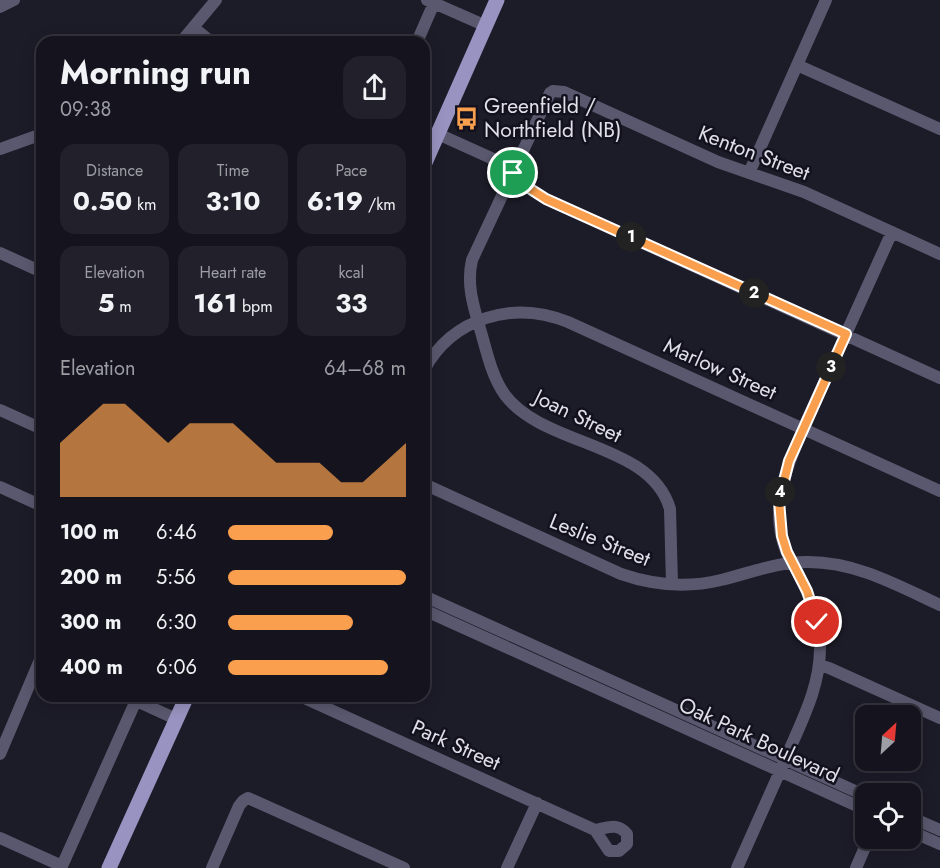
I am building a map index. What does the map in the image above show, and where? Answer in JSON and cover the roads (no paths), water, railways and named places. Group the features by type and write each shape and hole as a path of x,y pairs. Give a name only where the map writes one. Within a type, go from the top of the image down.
{"main road":[{"path":"430,145 438,134 498,0"},
{"path":"109,868 184,702"}],"street":[{"path":"0,7 14,0"},
{"path":"187,36 216,0"},
{"path":"749,173 826,0"},
{"path":"419,36 431,2 486,26"},
{"path":"194,28 204,36"},
{"path":"797,65 940,129"},
{"name":"Kenton Street","path":"553,91 564,92 711,159 798,190 940,254"},
{"name":"Joan Street","path":"553,91 548,97 471,266 470,287 496,379 505,395 518,408 537,421 633,465 656,482 668,501 670,509 672,584"},
{"path":"438,134 494,159 546,199 940,378"},
{"path":"0,149 36,136"},
{"path":"737,868 809,704 819,665 820,648 814,609 782,536 779,501 784,477 803,429 892,232"},
{"path":"0,253 36,269"},
{"name":"Marlow Street","path":"478,320 500,314 522,312 555,317 940,491"},
{"path":"430,361 448,340 478,320"},
{"path":"0,410 36,426"},
{"path":"0,487 36,503"},
{"name":"Leslie Street","path":"430,487 621,574 646,581 672,584 719,581 766,567 792,563 831,563 857,569 940,605"},
{"name":"Oak Park Boulevard","path":"430,599 502,638 782,766 855,804"},
{"name":"Oak Park Boulevard","path":"430,612 502,638"},
{"path":"819,665 940,718"},
{"path":"0,754 36,671"},
{"path":"0,838 62,866 131,702"},
{"path":"141,702 176,719"},
{"name":"Park Street","path":"313,702 595,830"},
{"name":"Oak Park Boulevard","path":"782,766 855,792"},
{"path":"212,868 239,806 246,799 254,800 404,868"},
{"path":"507,868 537,803"},
{"path":"921,822 940,830"},
{"path":"921,836 940,844"},
{"path":"856,868 864,849"}],"place":[{"name":"Greenfield / Northfield (NB)","path":"466,118"}]}
